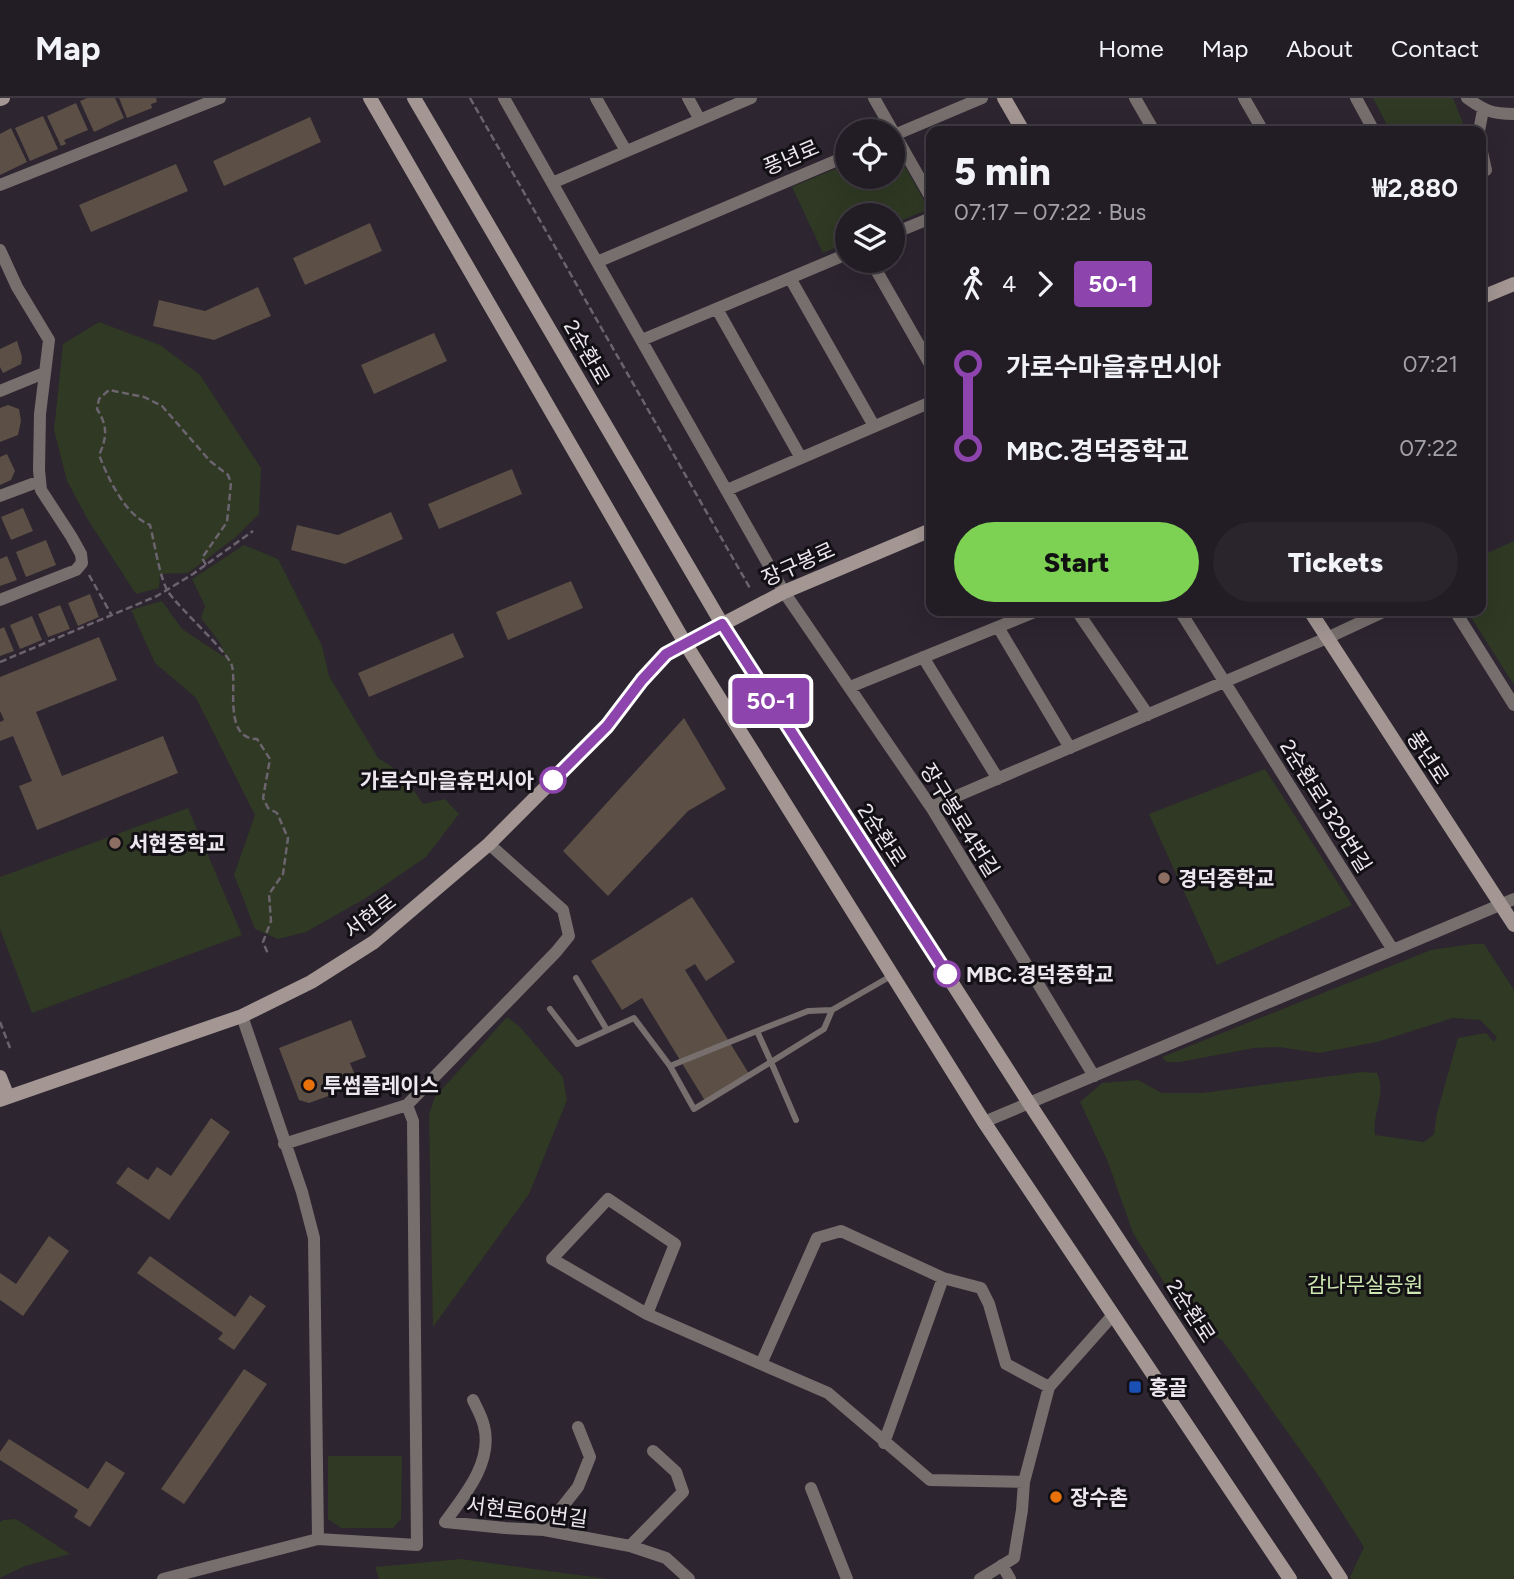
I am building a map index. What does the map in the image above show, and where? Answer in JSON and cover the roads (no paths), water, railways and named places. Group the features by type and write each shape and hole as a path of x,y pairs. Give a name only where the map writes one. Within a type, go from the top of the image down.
{"street":[{"path":"0,185 220,98"},
{"path":"370,98 685,643 984,1122 1290,1579"},
{"name":"2순환로","path":"414,98 722,624 1341,1579"},
{"name":"장구봉로4번길","path":"504,98 784,592 931,807 1094,1076"},
{"path":"596,98 626,151"},
{"path":"688,98 700,120"},
{"path":"552,183 751,98"},
{"path":"874,98 885,119"},
{"path":"905,131 982,98"},
{"path":"1004,98 1020,126"},
{"path":"1135,98 1151,126"},
{"path":"1244,98 1260,126"},
{"path":"1356,98 1371,126"},
{"path":"1467,98 1483,110 1495,114 1514,114"},
{"path":"1480,126 1483,110"},
{"path":"905,154 926,190"},
{"name":"풍년로","path":"597,262 835,161"},
{"path":"905,229 926,220"},
{"path":"0,250 14,281 49,340 40,414 41,489 81,554 82,563 76,570 0,600"},
{"path":"642,340 835,259"},
{"path":"878,273 926,357"},
{"path":"790,278 874,426"},
{"path":"0,286 14,281"},
{"path":"1486,296 1514,284"},
{"path":"717,309 801,458"},
{"path":"0,391 44,373"},
{"path":"727,490 874,426 926,407"},
{"path":"0,496 40,481"},
{"name":"장구봉로","path":"685,643 784,592 926,532"},
{"path":"849,687 1025,616"},
{"path":"1080,616 1148,715"},
{"name":"2순환로1329번길","path":"1183,616 1393,950"},
{"name":"풍년로","path":"1313,616 1507,902 1514,925"},
{"path":"931,807 1374,616"},
{"path":"1458,616 1514,705"},
{"path":"998,627 1070,748"},
{"name":"서현로","path":"4,1099 242,1016 311,982 374,942 489,844 607,726 666,654 685,643"},
{"path":"923,657 998,779"},
{"path":"284,1144 407,1105 569,936 564,909 489,844"},
{"path":"984,1122 1507,902"},
{"path":"242,1016 302,1192 314,1238 318,1539"},
{"path":"0,1077 4,1099"},
{"path":"163,1579 318,1539 417,1545 413,1121 407,1105"},
{"path":"647,1314 675,1244 608,1199 552,1258 647,1314 828,1393 930,1480 1024,1482"},
{"path":"761,1364 817,1238 841,1231 943,1278 981,1289 989,1304 1006,1364 1049,1387"},
{"path":"884,1443 943,1278"},
{"path":"980,1579 1014,1558 1024,1482 1049,1387 1113,1315"},
{"name":"서현로60번길","path":"473,1400 484,1424 487,1440 485,1458 464,1495 445,1521 544,1530 630,1546 666,1558 689,1579"},
{"path":"544,1530 578,1487 590,1457 578,1427"},
{"path":"630,1546 683,1492 676,1472 653,1451"},
{"path":"811,1489 847,1579"},
{"path":"1002,1565 1010,1579"}],"lane":[{"path":"670,1066 808,1011 832,1010 892,975"},
{"path":"576,978 607,1030"},
{"path":"550,1009 577,1044 634,1018 670,1066 694,1109 824,1028 832,1010"},
{"path":"757,1031 796,1120"}],"place":[{"name":"가로수마을휴먼시아","path":"553,780"},
{"name":"서현중학교","path":"115,843"},
{"name":"경덕중학교","path":"1164,878"},
{"name":"MBC.경덕중학교","path":"947,974"},
{"name":"투썸플레이스","path":"309,1085"},
{"name":"홍골","path":"1135,1387"},
{"name":"장수촌","path":"1056,1497"}],"park label":[{"name":"감나무실공원","path":"1365,1284"}]}
